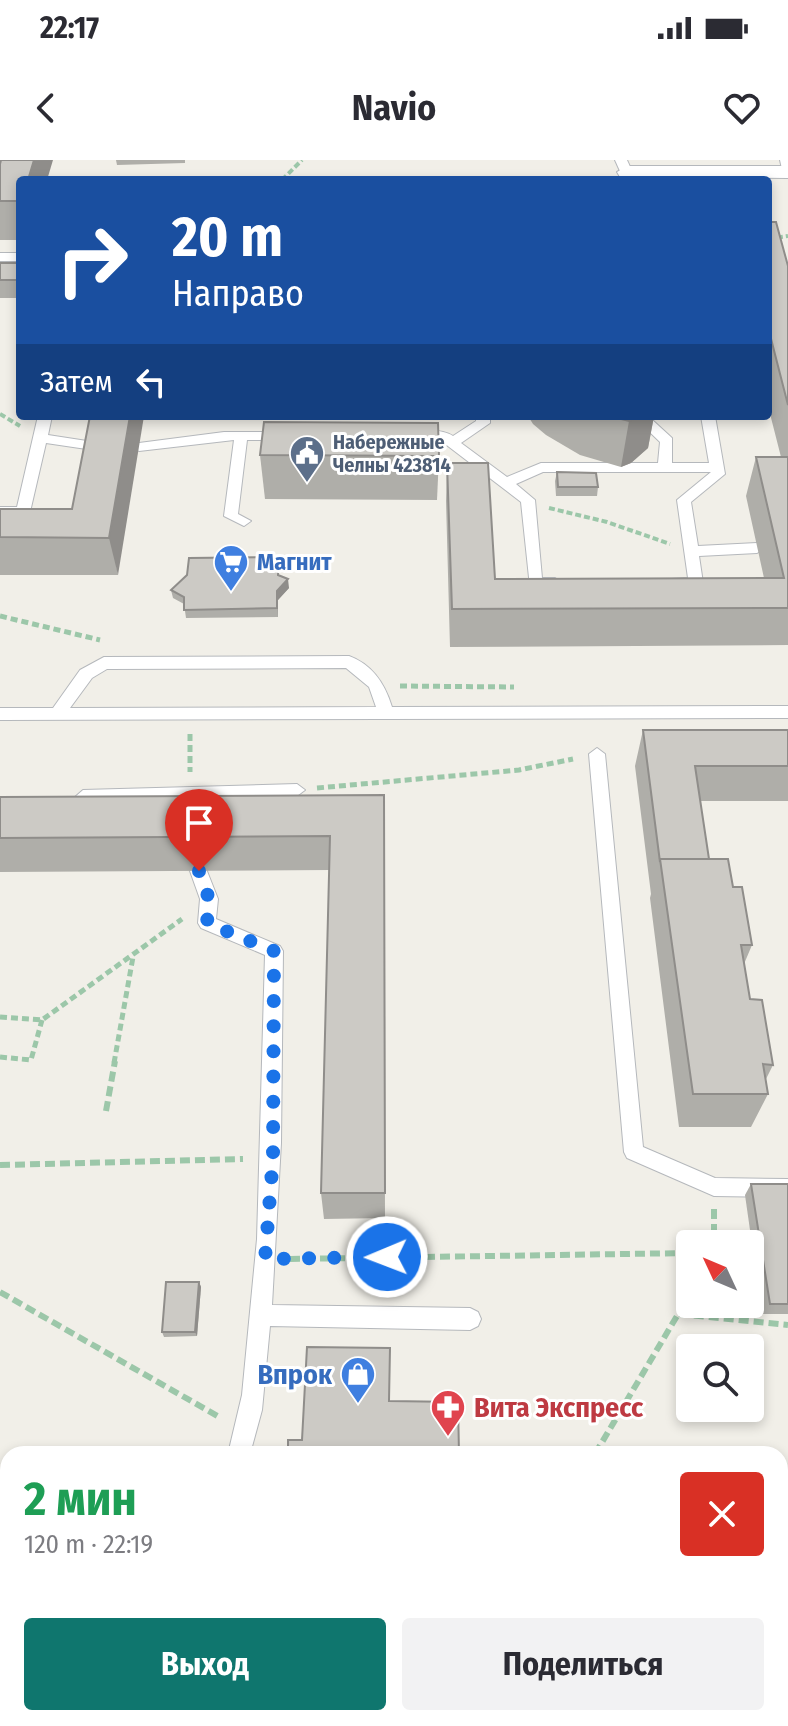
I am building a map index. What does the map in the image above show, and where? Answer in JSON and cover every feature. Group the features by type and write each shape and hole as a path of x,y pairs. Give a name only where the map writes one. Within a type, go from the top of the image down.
{"street":[{"path":"626,171 788,170"}],"lane":[{"path":"786,160 788,170"},
{"path":"0,512 23,512 44,420"},
{"path":"452,443 483,423 483,420"},
{"path":"644,420 667,441 665,468"},
{"path":"667,583 696,583 684,500 718,474 709,420"},
{"path":"139,447 241,436 303,436"},
{"path":"241,436 231,516 244,521"},
{"path":"396,436 443,436 529,503 535,583 565,583"},
{"path":"40,438 100,447"},
{"path":"505,483 541,467 717,468"},
{"path":"690,551 757,548"},
{"path":"58,713 86,674 104,663 349,662 370,675 379,686 385,713"},
{"path":"0,714 788,712"},
{"path":"597,754 634,1152 714,1187 788,1188"},
{"path":"63,798 204,798 297,790"},
{"path":"199,871 209,899 207,923 274,951 273,1158 261,1315 248,1433 242,1446"},
{"path":"261,1315 470,1319"}],"path":[{"path":"286,176 302,160"},
{"path":"529,503 607,522 690,551"},
{"path":"297,790 519,770 597,754"},
{"path":"0,1017 42,1020 209,899"},
{"path":"106,1111 133,956"},
{"path":"0,1057 31,1060 42,1020"},
{"path":"0,1165 273,1158"},
{"path":"714,1187 714,1230"},
{"path":"265,1259 676,1253"},
{"path":"0,1292 248,1433"},
{"path":"600,1446 677,1318"},
{"path":"719,1318 788,1325"}],"building":[{"path":"1,160 34,160 29,176 16,176 16,201 0,201"},
{"path":"772,222 776,222 788,266 788,405 772,343"},
{"path":"0,263 16,263 16,280 0,280"},
{"path":"89,420 129,420 109,538 0,537 0,509 72,509"},
{"path":"264,422 438,423 439,456 260,455"},
{"path":"756,457 788,457 788,608 452,609 447,463 488,463 495,579 784,578"},
{"path":"557,472 596,473 598,487 558,487"},
{"name":"Магнит","path":"279,557 278,575 288,579 277,591 277,608 184,610 184,597 171,590 187,575 189,558"},
{"path":"643,730 788,730 788,766 695,766 709,859 660,859 660,862"},
{"path":"384,795 385,1193 321,1193 330,836 0,838 0,797"},
{"path":"660,859 728,859 733,887 742,887 752,945 741,945 750,999 762,1000 773,1065 763,1064 768,1094 693,1094"},
{"path":"751,1184 788,1184 788,1304 770,1304 764,1266 764,1230 758,1230"},
{"path":"166,1282 199,1282 195,1332 162,1332"},
{"path":"307,1347 390,1348 389,1401 458,1402 459,1446 288,1446 288,1440 302,1440"}],"place":[{"name":"Набережные Челны 423814","path":"307,484"},
{"name":"Магнит","path":"231,593"},
{"name":"Впрок","path":"358,1405"},
{"name":"Вита Экспресс","path":"448,1438"}],"route":[{"path":"199,871 209,899 207,923 274,951 273,1158 265,1259 387,1257"}]}
